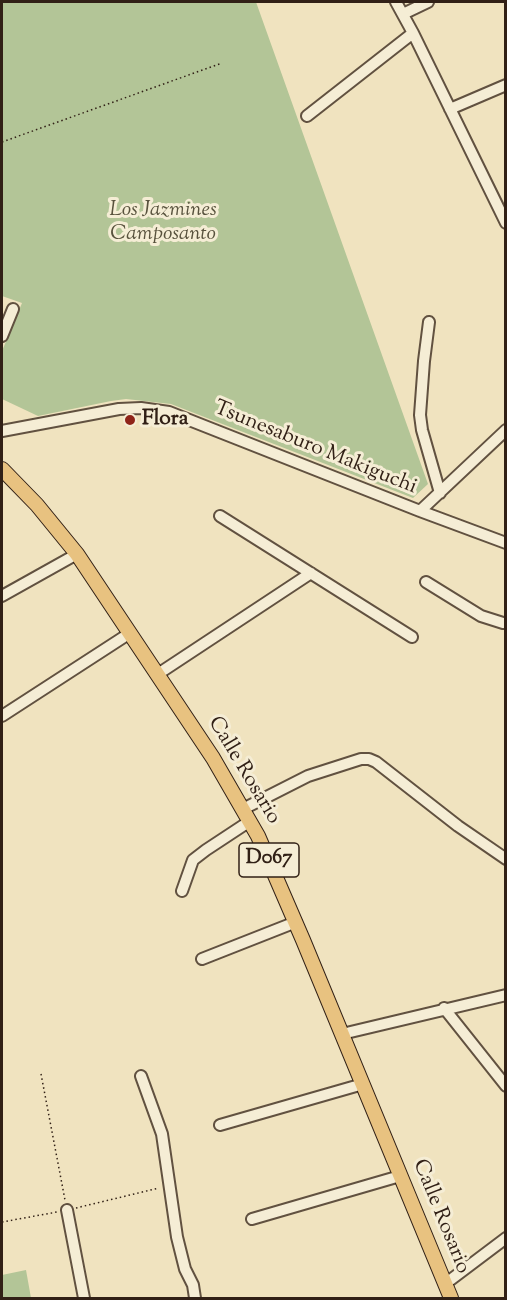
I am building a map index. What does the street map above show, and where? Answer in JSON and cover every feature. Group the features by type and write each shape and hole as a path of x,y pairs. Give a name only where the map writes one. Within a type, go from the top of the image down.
{"main road":[{"name":"Calle Rosario","path":"2,469 37,505 77,554 213,758 258,836 296,922 451,1299"}],"street":[{"path":"396,2 506,223"},
{"path":"403,14 428,2"},
{"path":"307,116 413,33"},
{"path":"450,109 506,85"},
{"path":"2,336 13,309"},
{"path":"429,322 420,415 440,493"},
{"name":"Tsunesaburo Makiguchi","path":"2,431 119,409 141,408 169,412 506,543"},
{"path":"420,511 506,430"},
{"path":"220,516 412,637"},
{"path":"2,596 77,554"},
{"path":"158,674 311,573"},
{"path":"426,582 481,616 506,623"},
{"path":"2,716 130,633"},
{"path":"182,891 193,860 246,815 308,776 361,759 375,762 458,826 506,859"},
{"path":"202,959 296,922"},
{"path":"342,1034 506,995"},
{"path":"444,1008 506,1086"},
{"path":"141,1076 162,1134 177,1237 193,1285 195,1299"},
{"path":"220,1125 363,1084"},
{"path":"252,1220 400,1176"},
{"path":"67,1210 84,1299"},
{"path":"445,1284 506,1238"}],"path":[{"path":"2,142 222,63"},
{"path":"41,1074 67,1210"},
{"path":"2,1222 67,1210 170,1185"}],"green space":[{"name":"Los Jazmines Camposanto","path":"2,2 256,2 428,484 413,498 171,404 126,399 38,416 2,399 2,351 22,303 2,296"},
{"path":"26,1270 31,1298 2,1298 2,1275"}],"place":[{"name":"Flora","path":"130,420"}]}
